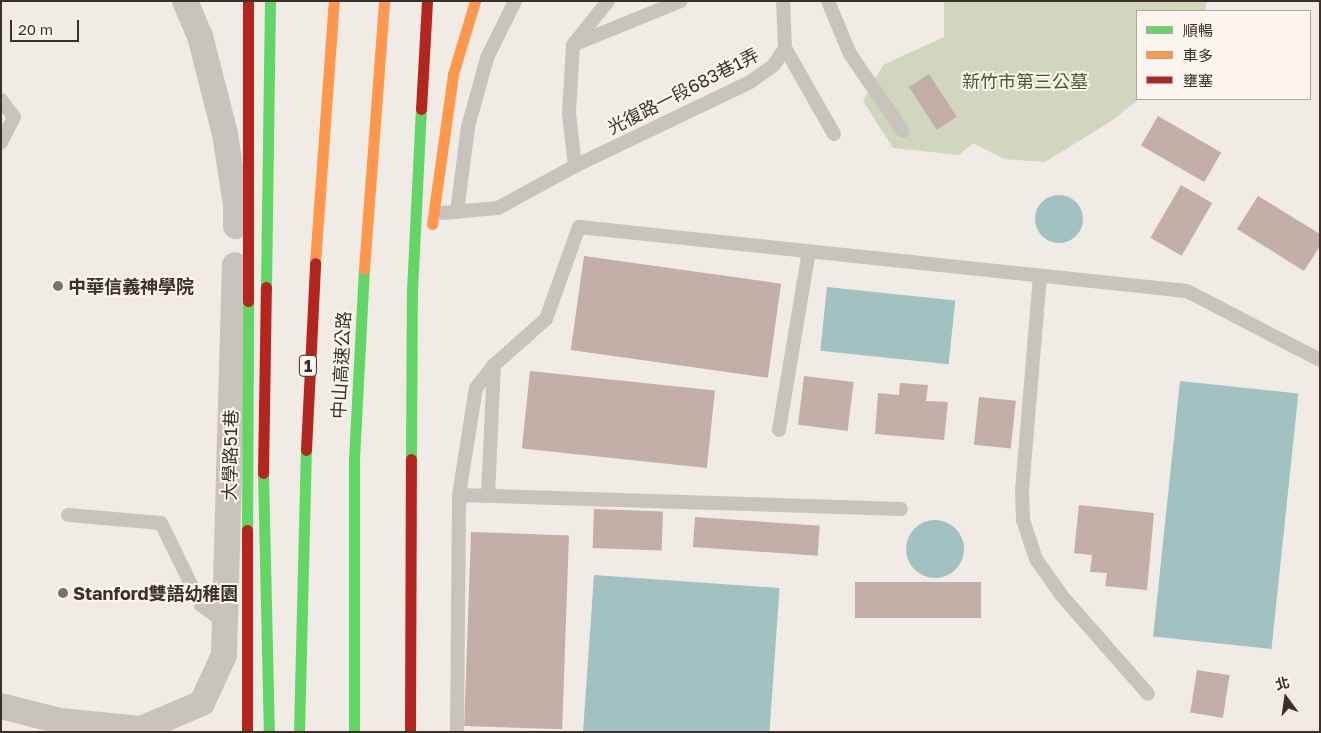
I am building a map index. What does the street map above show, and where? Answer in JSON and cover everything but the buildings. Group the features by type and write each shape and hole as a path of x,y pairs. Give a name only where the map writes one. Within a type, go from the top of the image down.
{"highway":[{"path":"247,732 248,1"},
{"path":"269,732 264,457 270,1"},
{"name":"中山高速公路","path":"299,732 308,352 334,1"},
{"name":"中山高速公路","path":"354,732 354,450 373,110 384,1"},
{"path":"410,732 410,462 417,158 427,1"},
{"path":"430,238 453,74 475,1"},
{"path":"410,462 425,297"},
{"path":"354,597 368,703"}],"street":[{"name":"大學路51巷","path":"1,706 60,721 141,729 202,703 224,655 236,204 225,134 200,36 185,1"}],"lane":[{"path":"200,36 201,1"},
{"path":"457,212 468,126 487,58 515,1"},
{"path":"575,166 570,113 573,45 608,1"},
{"path":"573,45 681,1"},
{"path":"783,1 785,48 834,134"},
{"path":"828,1 850,54 904,131"},
{"name":"光復路一段683巷1弄","path":"442,213 498,208 575,166 750,82 774,65 785,48"},
{"path":"1,100 14,117 1,143"},
{"path":"457,732 459,495 476,388 494,365 546,319 579,227 1187,291 1320,360"},
{"path":"779,430 809,252"},
{"path":"1040,276 1022,490 1023,520 1036,558 1062,596 1148,694"},
{"path":"488,496 494,365"},
{"path":"459,495 901,509"},
{"path":"68,515 161,523 201,605 226,623"}],"green space":[{"name":"新竹市第三公墓","path":"944,1 1207,1 1205,10 1136,10 1136,100 1138,100 1113,120 1045,162 1004,159 973,143 959,155 893,148 863,101 883,65 944,37"}],"water":[{"path":"1059,195 1068,197 1076,202 1081,210 1083,219 1081,228 1076,236 1068,241 1059,243 1050,241 1042,236 1037,228 1035,219 1037,210 1042,202 1050,197"},
{"path":"827,287 955,300 949,364 820,351"},
{"path":"1180,381 1298,393 1271,649 1153,637"},
{"path":"929,520 941,520 956,528 964,543 964,555 956,570 941,578 929,578 914,570 906,555 906,543 914,528"},
{"path":"594,575 780,588 769,732 583,732"}],"traffic: fast":[{"path":"266,287 270,1"},
{"path":"411,459 412,291 421,109"},
{"path":"354,732 354,459 364,269"},
{"path":"247,530 248,301"},
{"path":"299,732 306,450"},
{"path":"263,473 269,732"}],"traffic: slow":[{"path":"315,263 334,1"},
{"path":"364,269 384,1"},
{"path":"432,224 453,74 475,1"}],"traffic: jam":[{"path":"248,1 248,301"},
{"path":"421,109 427,1"},
{"path":"306,450 315,263"},
{"path":"263,473 266,287"},
{"path":"410,732 411,459"},
{"path":"247,530 247,732"}],"place":[{"name":"中華信義神學院","path":"58,286"},
{"name":"Stanford雙語幼稚園","path":"63,593"}]}
